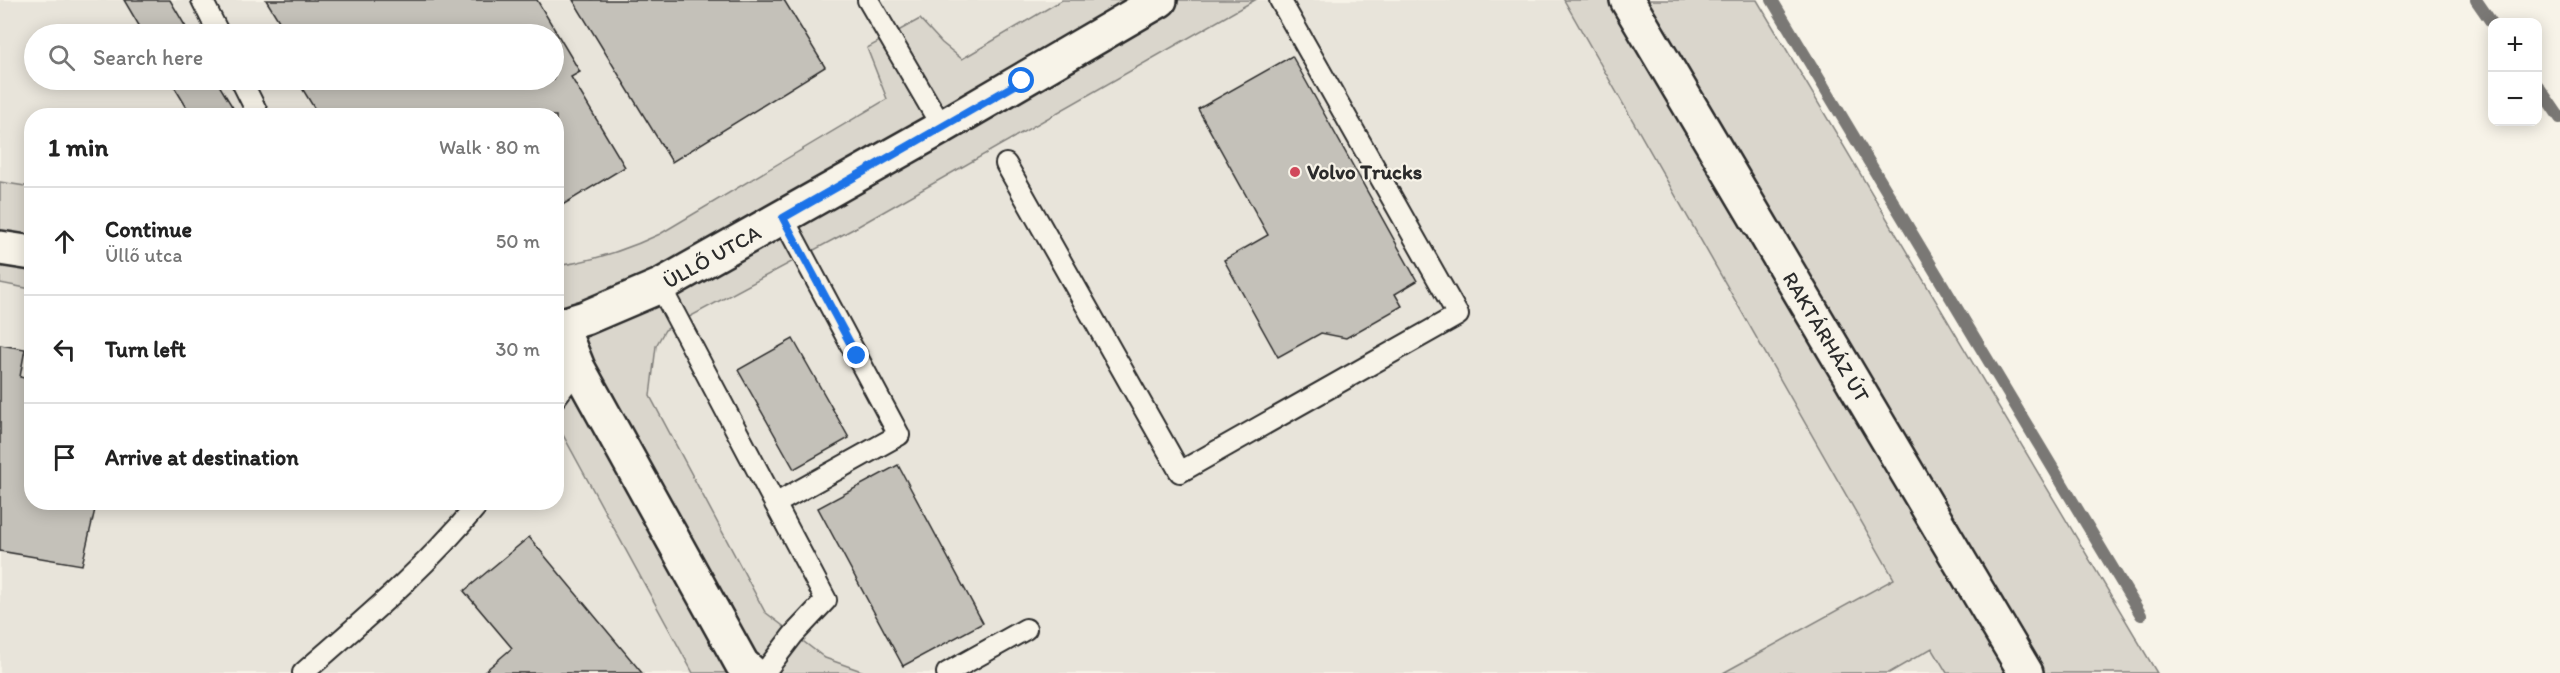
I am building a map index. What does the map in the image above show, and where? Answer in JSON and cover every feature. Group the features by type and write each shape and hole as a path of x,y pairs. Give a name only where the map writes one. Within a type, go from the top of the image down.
{"street":[{"name":"ÜLLŐ UTCA","path":"564,324 604,311 660,286 783,218 1160,0"},
{"name":"RAKTÁRHÁZ ÚT","path":"1626,0 2026,673"},
{"path":"0,248 24,252"},
{"path":"564,337 578,369 748,671"}],"lane":[{"path":"202,0 214,24"},
{"path":"867,0 942,127"},
{"path":"1006,164 1180,472 1458,315 1280,0"},
{"path":"247,90 255,108"},
{"path":"776,504 899,435 783,218"},
{"path":"660,286 826,600 793,635 748,671"},
{"path":"564,387 578,369"},
{"path":"303,673 409,581 473,510"},
{"path":"947,673 1026,629"}],"shaded area":[{"path":"0,0 1062,0 962,60 942,43 920,19 887,98 660,234 623,251 587,262 564,265 564,108 24,108 24,186 0,182"},
{"path":"1062,0 1255,0 855,228 665,330 656,346 650,396 765,612 825,658 867,673 693,673 564,437 564,265 610,254 660,234 887,99 867,48 920,19 942,43 962,59"},
{"path":"1255,0 1564,0 1894,580 1723,673 867,673 825,658 765,613 650,396 656,346 665,330 855,228"},
{"path":"1564,0 1757,0 2157,673 1947,673 1932,648 1889,673 1723,673 1894,579"},
{"path":"0,182 24,186 24,288 0,283"},
{"path":"0,283 24,288 24,510 564,510 564,437 693,673 0,673"},
{"path":"1932,647 1947,673 1889,673"}],"building":[{"path":"124,0 170,0 184,24 138,24"},
{"path":"266,0 537,0 551,24 281,24"},
{"path":"573,0 784,0 825,67 672,162"},
{"path":"564,45 580,72 571,77 625,167 564,204 564,108 314,108 303,90 564,90"},
{"name":"Volvo Trucks","path":"1292,56 1417,281 1395,294 1402,306 1346,338 1321,333 1278,357 1224,260 1268,235 1198,109"},
{"path":"176,90 222,90 233,108 187,108"},
{"path":"793,339 849,438 794,469 738,370"},
{"path":"0,345 24,349 20,377 24,378 24,510 95,510 82,565 0,551"},
{"path":"898,465 983,623 903,666 818,508"},
{"path":"529,537 642,673 483,673 512,648 464,591"}],"waterway":[{"path":"1772,0 2141,615"},
{"path":"2476,0 2489,18"},
{"path":"2542,92 2560,118"}],"place":[{"name":"Volvo Trucks","path":"1295,172"}],"route":[{"path":"857,356 783,218 1022,81"}]}
